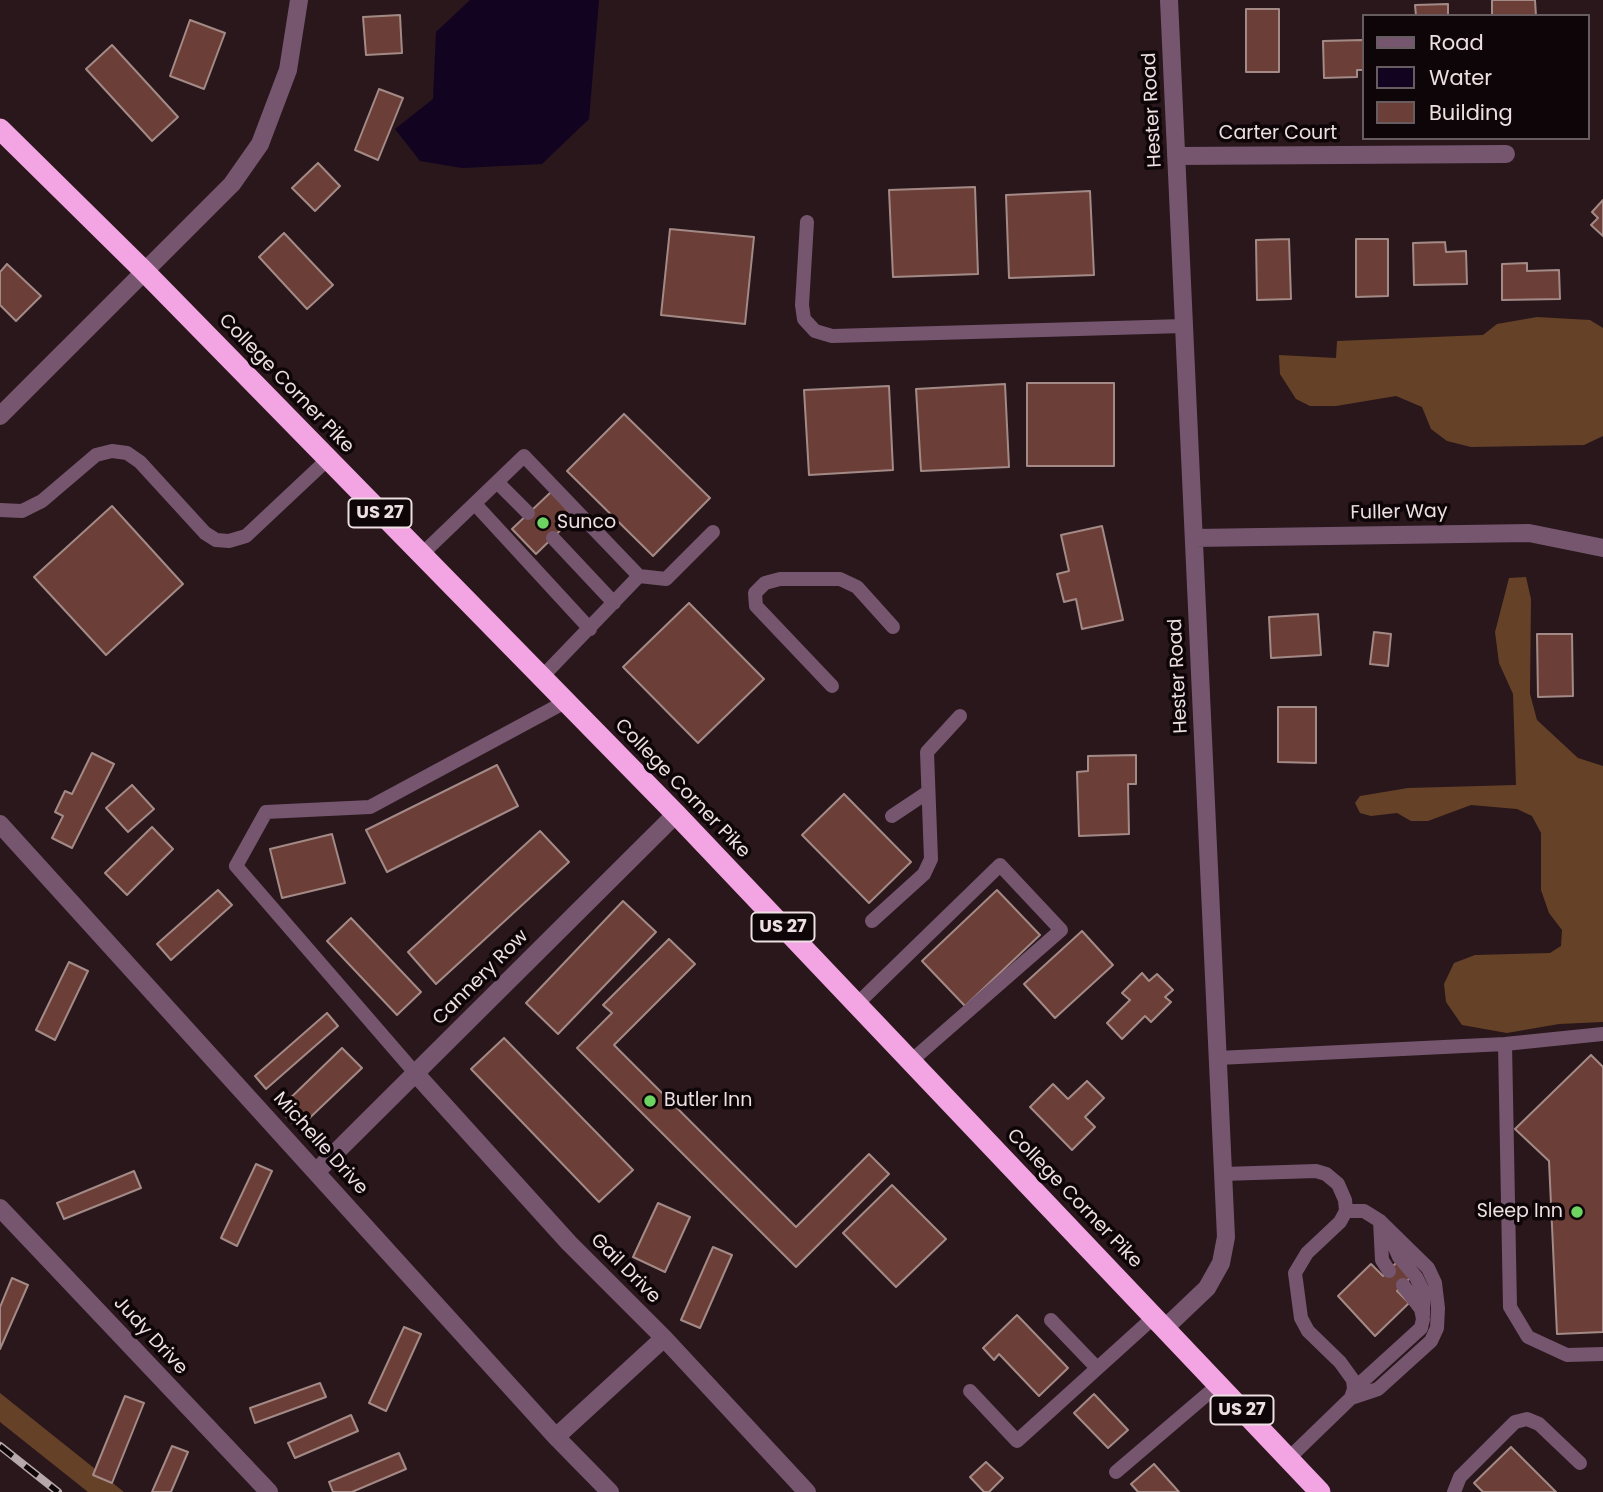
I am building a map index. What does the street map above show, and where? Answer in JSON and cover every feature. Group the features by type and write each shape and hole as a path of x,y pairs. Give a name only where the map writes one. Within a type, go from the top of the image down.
{"highway":[{"name":"College Corner Pike","path":"0,130 144,271 676,814 1320,1492"}],"street":[{"path":"0,416 232,184 260,144 288,70 299,0"},
{"name":"Hester Road","path":"1160,1323 1207,1288 1221,1263 1226,1237 1169,0"},
{"name":"Carter Court","path":"1176,156 1506,154"},
{"name":"Fuller Way","path":"1194,538 1530,533 1603,548"},
{"name":"Cannery Row","path":"317,1171 676,814"},
{"name":"Michelle Drive","path":"0,824 556,1437 610,1492"},
{"name":"Gail Drive","path":"416,1074 569,1243 664,1338 807,1492"},
{"name":"Judy Drive","path":"0,1208 269,1492"},
{"path":"556,1437 664,1338"}],"lane":[{"path":"807,222 802,305 804,319 816,331 832,336 1184,326"},
{"path":"0,510 22,511 42,501 96,455 112,451 127,453 140,462 205,533 216,540 229,541 246,536 328,459"},
{"path":"421,555 524,456 639,576 666,579 713,532"},
{"path":"497,482 528,513"},
{"path":"475,503 590,629"},
{"path":"552,538 614,603"},
{"path":"541,678 639,576"},
{"path":"832,686 757,606 755,593 765,583 780,579 840,579 857,587 893,627"},
{"path":"416,1074 236,866 266,812 370,807 565,702"},
{"path":"872,920 924,874 931,859 927,752 960,716"},
{"path":"892,816 928,792"},
{"path":"857,1004 1000,865 1061,930 911,1061"},
{"path":"1217,1058 1505,1044 1603,1034"},
{"path":"1505,1044 1510,1307 1528,1337 1567,1355 1603,1354"},
{"path":"1223,1174 1316,1171 1326,1174 1338,1184 1345,1200 1346,1211 1340,1222 1300,1261 1295,1273 1301,1318 1308,1331 1340,1362 1353,1380 1353,1393"},
{"path":"1346,1211 1364,1211 1380,1221 1428,1268 1435,1283 1438,1308 1437,1328 1431,1341 1378,1389 1353,1393"},
{"path":"1380,1221 1382,1260 1389,1270"},
{"path":"1288,1458 1421,1328 1425,1304 1423,1291 1416,1277 1399,1257 1380,1221"},
{"path":"1403,1285 1421,1309 1423,1319"},
{"path":"1051,1320 1097,1368"},
{"path":"970,1391 1017,1441 1097,1368 1160,1323"},
{"path":"1116,1472 1218,1385"},
{"path":"1454,1492 1460,1477 1515,1422 1527,1419 1539,1424 1580,1463"}],"shaded area":[{"path":"1537,317 1590,320 1603,328 1603,436 1584,445 1471,447 1447,441 1431,429 1422,407 1396,396 1336,406 1310,406 1296,399 1280,374 1279,355 1336,358 1337,341 1483,335 1497,324"},
{"path":"1526,577 1531,599 1530,694 1537,720 1578,758 1603,766 1603,1022 1559,1024 1507,1033 1462,1025 1446,1002 1444,984 1454,963 1475,955 1550,953 1561,946 1562,930 1549,913 1541,890 1541,833 1532,816 1517,809 1471,805 1428,821 1411,821 1397,813 1371,816 1360,813 1355,803 1360,796 1408,788 1516,785 1513,694 1499,663 1495,632 1509,578"},
{"path":"0,1393 124,1492 88,1492 0,1422"}],"water":[{"path":"470,0 599,0 589,119 542,164 462,168 420,161 395,129 433,99 436,32"}],"building":[{"path":"1492,0 1535,0 1536,14 1492,14"},
{"path":"1448,4 1448,14 1416,14 1415,5"},
{"path":"1246,9 1279,9 1279,72 1246,72"},
{"path":"400,15 402,53 366,55 363,17"},
{"path":"190,20 225,33 204,89 170,76"},
{"path":"1362,40 1362,70 1357,70 1357,77 1324,78 1323,41"},
{"path":"112,45 178,117 152,141 86,69"},
{"path":"379,89 403,98 378,160 355,150"},
{"path":"318,163 340,186 315,211 292,188"},
{"path":"975,187 978,274 893,277 889,190"},
{"path":"1090,191 1094,275 1009,278 1006,195"},
{"path":"1603,200 1603,236 1591,225 1598,218 1592,212"},
{"path":"670,229 754,237 745,324 661,315"},
{"path":"284,233 333,285 307,309 259,257"},
{"path":"1289,239 1291,299 1257,300 1256,240"},
{"path":"1356,239 1388,239 1388,296 1356,297"},
{"path":"1445,242 1446,252 1466,251 1467,284 1414,285 1413,243"},
{"path":"1527,263 1527,271 1559,270 1560,299 1502,300 1502,264"},
{"path":"7,264 41,296 16,321 0,305 0,272"},
{"path":"1027,383 1114,383 1114,466 1027,466"},
{"path":"1005,384 1009,467 921,471 916,389"},
{"path":"889,386 893,470 809,475 804,390"},
{"path":"624,414 710,498 653,556 567,471"},
{"name":"Sunco","path":"551,492 574,517 536,554 512,529"},
{"path":"112,506 183,584 106,655 34,577"},
{"path":"1102,526 1123,620 1082,629 1076,599 1064,602 1057,574 1069,571 1061,535"},
{"path":"689,603 764,679 698,743 623,667"},
{"path":"1318,614 1321,655 1271,658 1269,617"},
{"path":"1374,632 1391,634 1388,666 1370,664"},
{"path":"1537,634 1572,634 1573,696 1538,697"},
{"path":"1278,707 1316,707 1316,763 1278,762"},
{"path":"92,753 114,764 72,848 52,838 63,816 55,812 65,791 72,794"},
{"path":"1136,755 1136,784 1128,784 1129,834 1079,836 1077,772 1088,771 1088,756"},
{"path":"497,765 518,806 387,872 366,830"},
{"path":"132,785 154,809 128,832 106,808"},
{"path":"844,794 911,862 869,903 802,835"},
{"path":"152,827 173,849 127,895 105,873"},
{"path":"540,831 569,862 436,984 408,952"},
{"path":"332,834 345,883 282,898 270,849"},
{"path":"218,890 232,905 171,960 157,944"},
{"path":"997,890 1040,935 965,1006 922,961"},
{"path":"623,901 656,932 558,1034 526,1003"},
{"path":"351,918 421,992 397,1015 327,941"},
{"path":"1082,931 1113,965 1055,1018 1024,984"},
{"name":"Butler Inn","path":"669,939 695,964 614,1045 796,1227 869,1154 889,1174 796,1267 577,1048 612,1013 603,1005"},
{"path":"69,962 88,971 55,1040 36,1030"},
{"path":"1142,973 1149,981 1157,974 1173,990 1165,997 1171,1002 1151,1022 1145,1016 1122,1039 1107,1023 1130,1000 1122,993"},
{"path":"327,1013 338,1026 266,1089 255,1076"},
{"path":"504,1038 633,1170 599,1202 471,1069"},
{"path":"342,1048 362,1068 298,1129 279,1109"},
{"name":"Sleep Inn","path":"1591,1055 1603,1067 1603,1332 1557,1334 1549,1161 1515,1129"},
{"path":"1087,1081 1104,1098 1085,1117 1095,1127 1072,1150 1030,1107 1053,1084 1068,1099"},
{"path":"256,1164 272,1171 237,1246 221,1238"},
{"path":"134,1171 141,1188 64,1219 57,1203"},
{"path":"892,1185 946,1239 896,1287 843,1233"},
{"path":"658,1203 690,1217 665,1272 633,1257"},
{"path":"713,1247 732,1255 700,1328 681,1320"},
{"path":"1397,1262 1411,1277 1397,1291 1409,1303 1375,1336 1338,1296 1371,1264 1383,1276"},
{"path":"12,1278 28,1285 0,1349 0,1307"},
{"path":"1017,1315 1068,1368 1039,1396 999,1354 994,1360 983,1348"},
{"path":"404,1327 421,1334 386,1411 369,1403"},
{"path":"320,1383 326,1397 255,1423 250,1408"},
{"path":"1094,1394 1128,1430 1108,1448 1074,1413"},
{"path":"125,1396 144,1403 112,1483 93,1475"},
{"path":"351,1415 358,1431 295,1458 288,1443"},
{"path":"172,1446 188,1452 171,1492 152,1492"},
{"path":"1511,1447 1556,1492 1483,1492 1474,1483"},
{"path":"399,1453 406,1469 352,1492 333,1492 329,1482"},
{"path":"986,1462 1003,1478 989,1492 984,1492 970,1477"},
{"path":"1154,1464 1179,1492 1138,1492 1131,1484"}],"railway":[{"path":"0,1446 58,1492"}],"place":[{"name":"Sunco","path":"543,523"},
{"name":"Butler Inn","path":"650,1101"},
{"name":"Sleep Inn","path":"1577,1212"}]}
